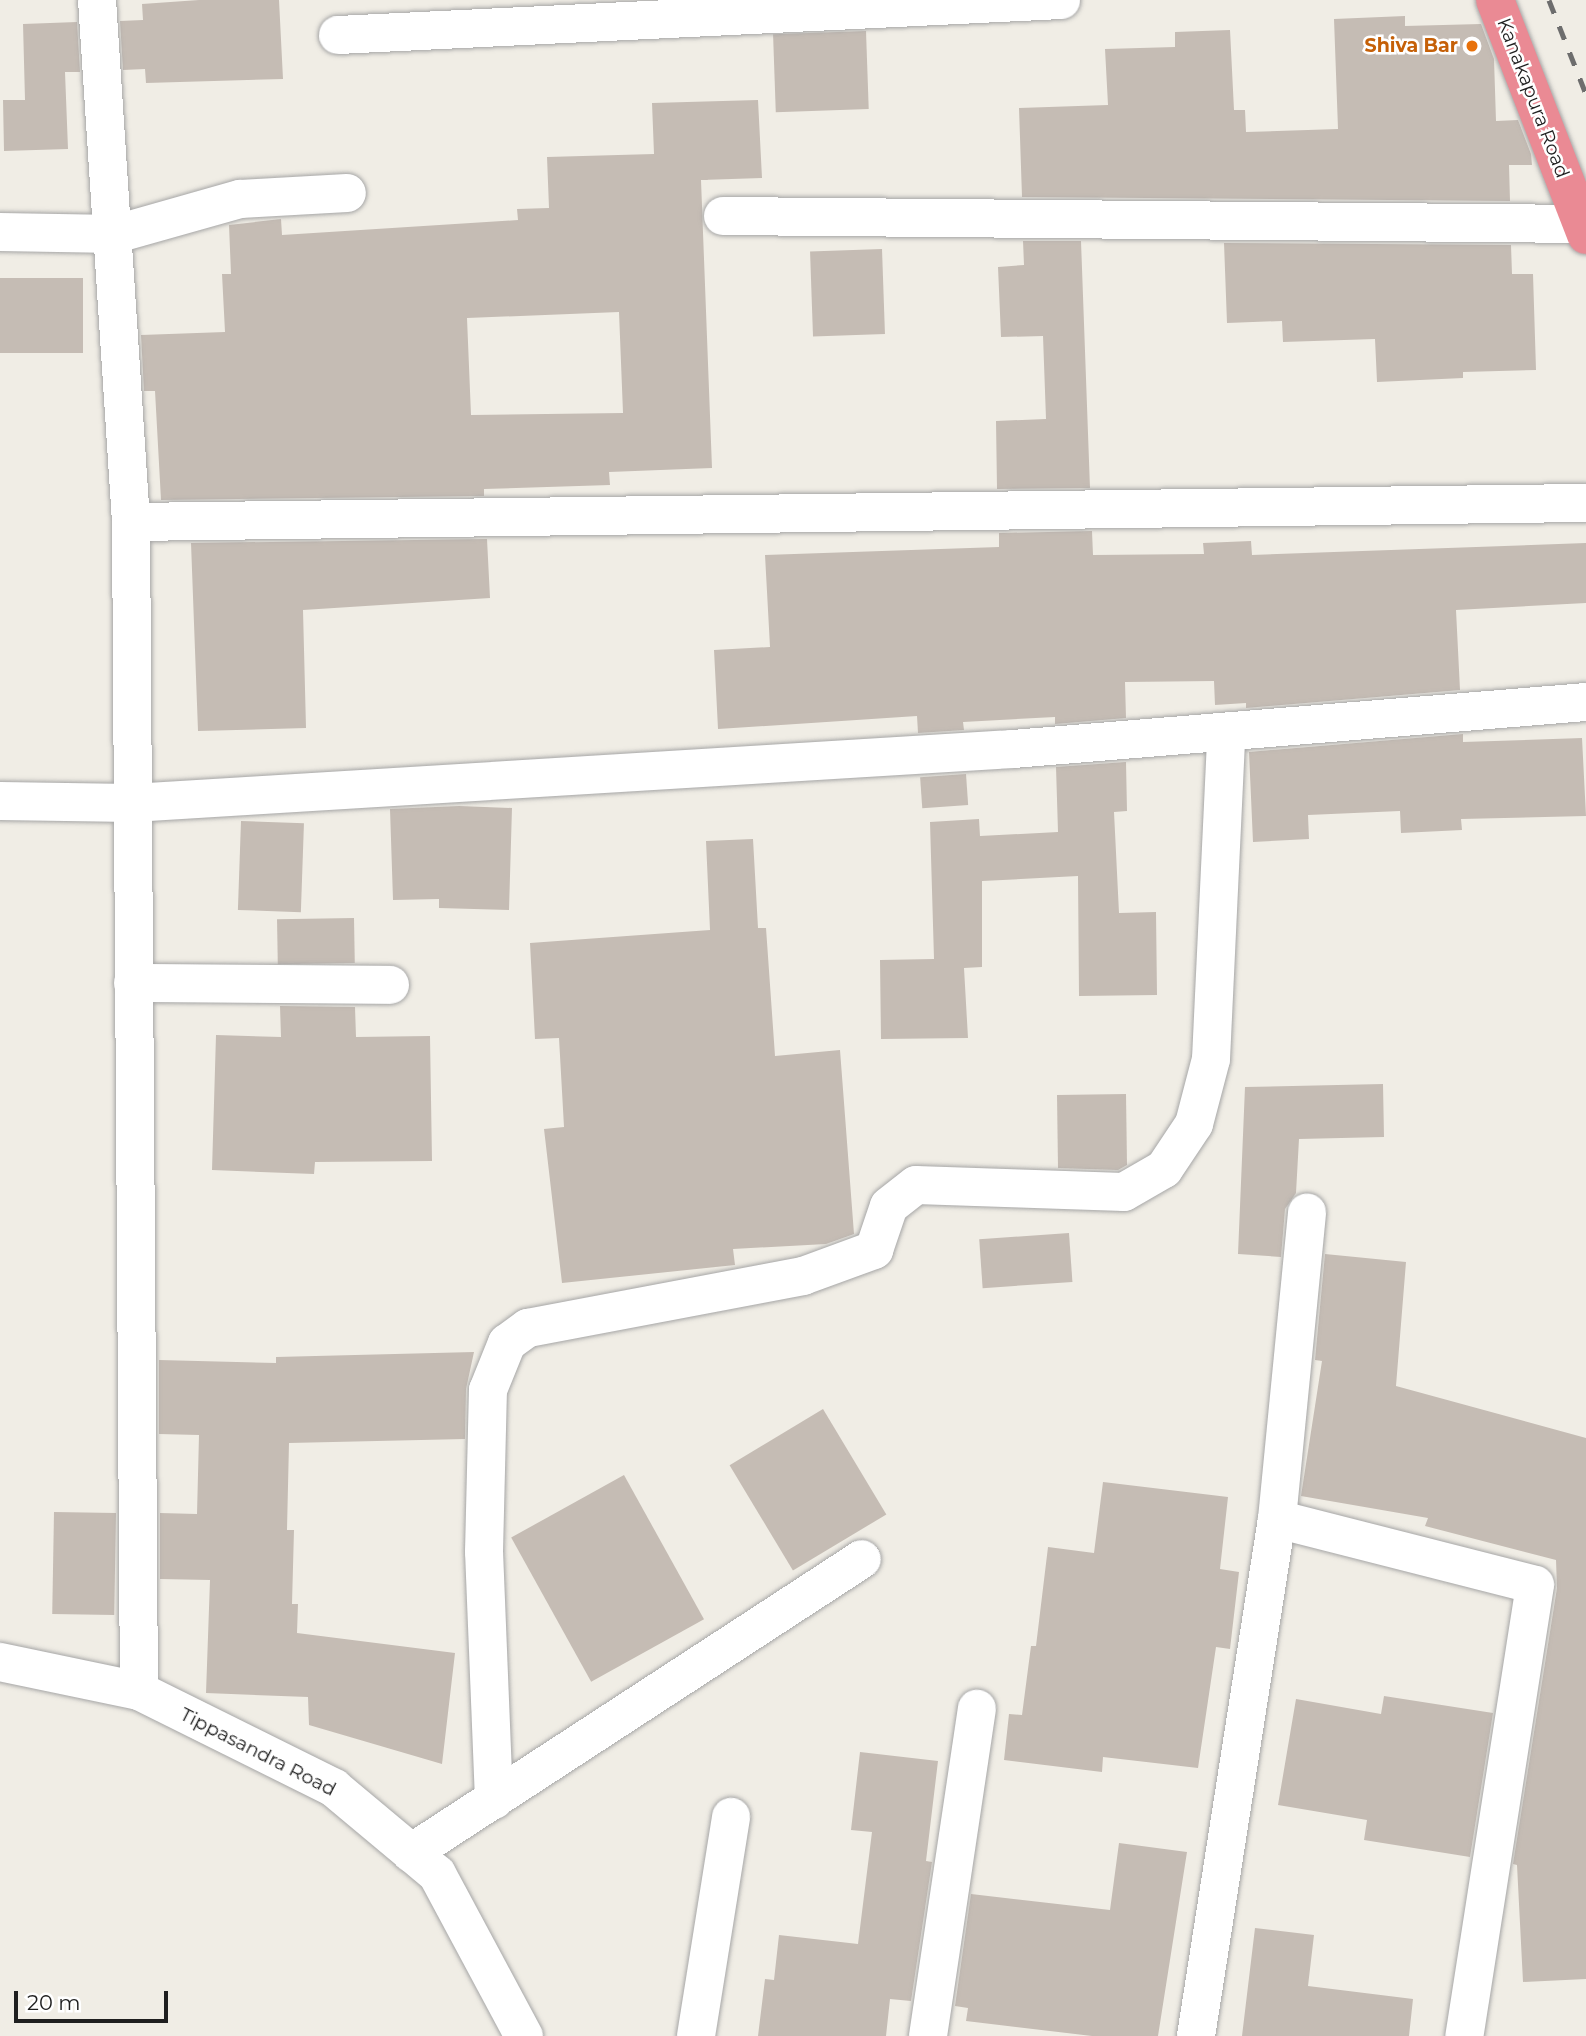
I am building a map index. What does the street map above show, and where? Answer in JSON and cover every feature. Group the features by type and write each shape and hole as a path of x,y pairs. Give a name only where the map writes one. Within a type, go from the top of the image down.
{"highway":[{"name":"Kanakapura Road","path":"1495,0 1584,230"}],"street":[{"path":"97,0 116,234 131,522 139,1691"},
{"path":"338,35 884,4 1061,0"},
{"path":"0,232 116,234 240,199 347,193"},
{"path":"723,216 1584,230"},
{"path":"131,522 1586,503"},
{"path":"0,801 132,803 1226,735 1586,702"},
{"path":"494,1800 484,1552 488,1390 507,1343 528,1328 803,1276 874,1250 889,1206 916,1185 1124,1192 1164,1168 1194,1124 1211,1059 1226,735"},
{"path":"133,983 390,985"},
{"path":"1196,2036 1277,1519 1307,1212"},
{"path":"1277,1519 1535,1585 1464,2036"},
{"path":"411,1853 862,1559"},
{"name":"Tippasandra Road","path":"0,1662 139,1691 334,1788 438,1874 524,2036"},
{"path":"928,2036 977,1709"},
{"path":"696,2036 731,1817"}],"building":[{"path":"199,0 279,0 283,79 146,83 145,69 123,70 120,21 143,20 142,4"},
{"path":"1405,16 1405,26 1481,24 1494,59 1496,121 1518,120 1531,154 1532,165 1509,165 1510,201 1022,197 1019,108 1108,105 1105,49 1175,47 1175,32 1230,30 1234,110 1245,110 1246,132 1338,129 1334,19"},
{"path":"77,22 80,72 65,72 68,149 4,151 3,100 25,100 23,24"},
{"path":"866,31 869,109 776,112 773,34"},
{"path":"758,100 762,178 701,180 712,468 609,472 610,485 484,489 484,496 161,500 155,391 144,391 141,335 225,332 222,274 231,274 229,225 281,219 282,235 518,220 517,209 549,208 547,157 654,154 652,103","holes":["619,312 623,413 471,415 467,318"]},
{"path":"1023,241 1081,241 1090,488 997,489 996,421 1046,419 1043,336 1001,337 998,267 1024,265"},
{"path":"1224,243 1511,245 1512,274 1533,274 1536,370 1463,372 1463,378 1377,382 1375,339 1283,342 1282,321 1227,323"},
{"path":"882,249 885,334 813,336 810,252"},
{"path":"0,278 83,278 83,353 0,353"},
{"path":"1092,531 1093,555 1204,554 1203,543 1251,541 1252,555 1586,543 1586,603 1456,610 1460,690 1246,708 1246,703 1215,705 1214,681 1125,682 1126,718 1055,724 1055,717 963,722 964,730 918,733 917,716 718,729 714,650 770,647 765,555 999,547 999,533"},
{"path":"487,539 490,598 303,610 306,728 198,731 191,543"},
{"path":"1463,734 1463,742 1582,738 1586,816 1461,819 1462,830 1401,833 1400,811 1308,815 1309,839 1253,842 1249,752"},
{"path":"1126,762 1127,811 1114,812 1119,913 1156,912 1157,995 1079,996 1078,876 982,881 982,967 964,968 968,1038 881,1039 880,960 934,959 930,822 979,819 980,836 1058,832 1056,767"},
{"path":"966,774 968,805 922,808 920,777"},
{"path":"459,806 512,808 509,910 439,908 439,899 393,900 390,809"},
{"path":"241,821 304,823 301,912 238,910"},
{"path":"753,839 758,928 766,928 775,1056 840,1050 854,1234 826,1244 733,1249 735,1265 562,1283 544,1129 564,1127 559,1038 535,1039 530,943 710,930 706,841"},
{"path":"354,918 355,963 278,964 277,919"},
{"path":"280,1006 355,1007 356,1037 430,1036 432,1161 315,1162 314,1174 212,1170 216,1035 281,1037"},
{"path":"1383,1084 1384,1137 1299,1139 1296,1193 1285,1209 1281,1257 1238,1254 1245,1087"},
{"path":"1126,1094 1127,1165 1118,1170 1058,1168 1057,1095"},
{"path":"1069,1233 1072,1282 983,1288 979,1239"},
{"path":"1325,1254 1406,1262 1396,1386 1586,1438 1586,1979 1523,1982 1517,1865 1513,1864 1557,1588 1556,1560 1425,1526 1428,1518 1301,1496 1322,1361 1315,1360"},
{"path":"474,1352 466,1389 465,1439 289,1443 287,1530 294,1530 292,1604 298,1604 297,1633 455,1653 442,1764 309,1725 308,1697 206,1693 210,1580 160,1579 160,1513 197,1514 199,1435 159,1434 159,1360 276,1363 276,1357"},
{"path":"823,1409 886,1514 793,1571 730,1465"},
{"path":"624,1475 704,1619 591,1682 511,1538"},
{"path":"1103,1482 1228,1497 1220,1569 1239,1572 1230,1649 1216,1647 1198,1768 1103,1757 1102,1772 1004,1760 1009,1714 1022,1715 1031,1646 1036,1646 1048,1547 1094,1553"},
{"path":"54,1512 116,1513 114,1615 52,1614"},
{"path":"1384,1696 1493,1713 1470,1857 1364,1840 1367,1820 1278,1805 1296,1699 1381,1714"},
{"path":"860,1752 938,1761 926,1861 932,1862 911,2001 890,1999 886,2036 758,2036 765,1979 774,1980 779,1935 858,1944 872,1832 851,1830"},
{"path":"1119,1843 1187,1852 1158,2036 1092,2036 966,2021 968,2008 955,2006 971,1894 1110,1910"},
{"path":"1255,1928 1314,1935 1308,1986 1413,1999 1409,2036 1242,2036"}],"railway":[{"path":"1549,0 1586,94"}],"place":[{"name":"Shiva Bar","path":"1472,46"}]}
